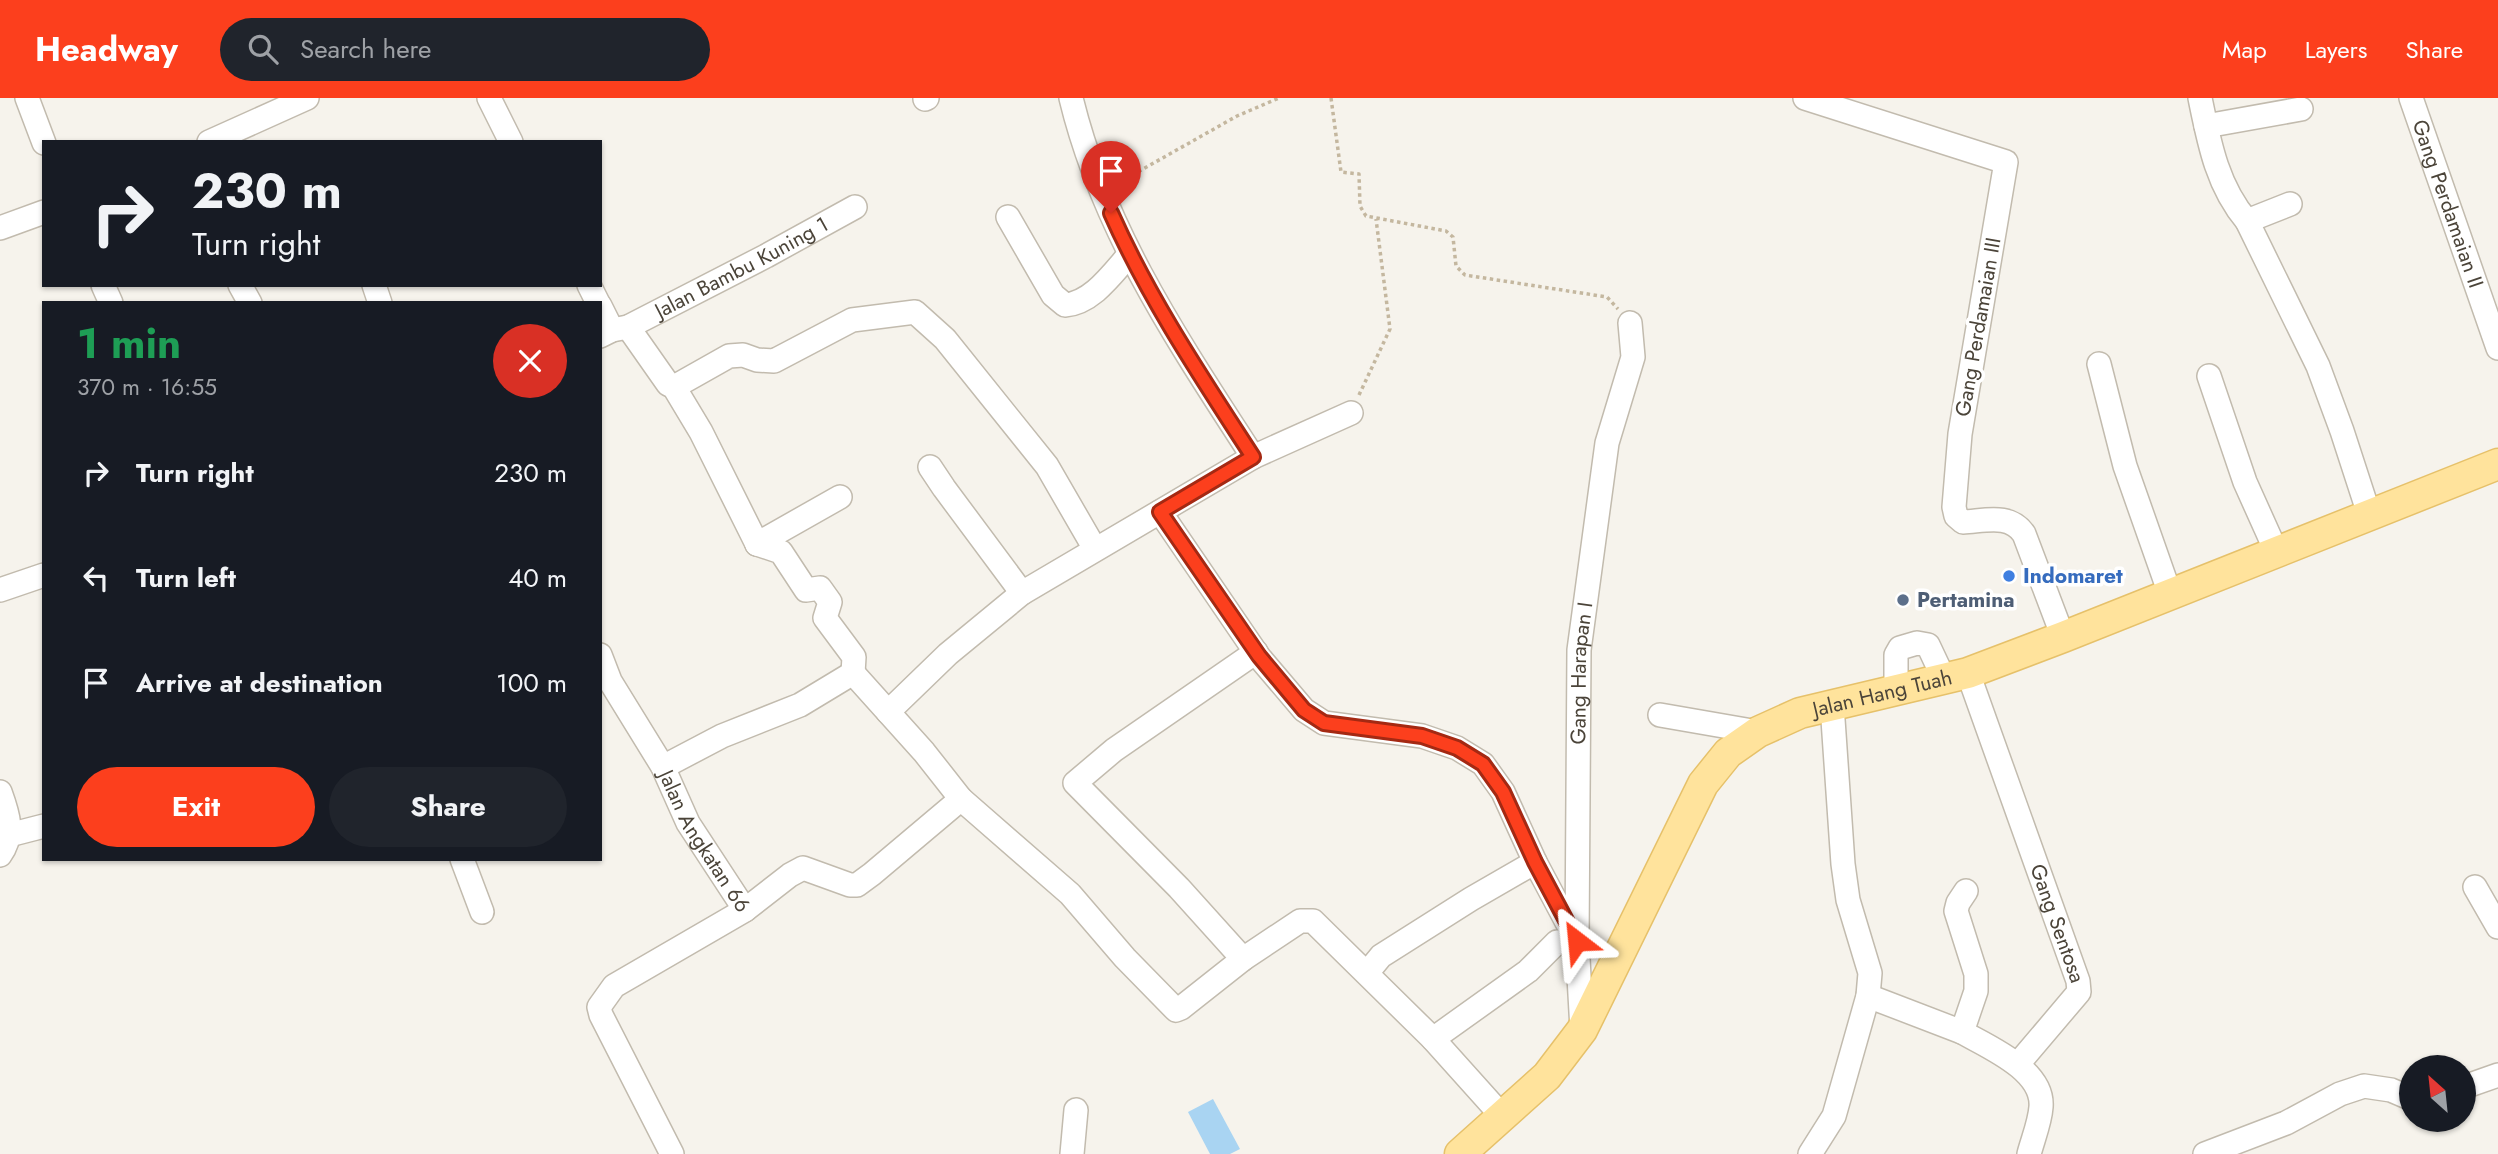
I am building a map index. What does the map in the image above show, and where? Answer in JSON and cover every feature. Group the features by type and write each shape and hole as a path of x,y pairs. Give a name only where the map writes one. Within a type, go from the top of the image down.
{"main road":[{"name":"Jalan Hang Tuah","path":"1460,1154 1547,1076 1582,1030 1703,784 1728,753 1758,732 1800,713 1956,676 2063,637 2498,464"}],"street":[{"path":"213,140 307,98"},
{"path":"489,98 510,140"},
{"path":"1071,98 1101,192 1129,255 1186,354 1253,457"},
{"name":"Gang Perdamaian III","path":"1805,98 2006,162 1960,434 1954,507 1956,516 1963,522 2010,520 2019,526 2063,637"},
{"path":"2200,98 2218,174 2235,207 2247,221 2318,366 2369,514"},
{"name":"Gang Perdamaian II","path":"2411,98 2498,348"},
{"path":"34,100 43,140"},
{"path":"2206,125 2301,109"},
{"path":"2247,221 2290,204"},
{"name":"Jalan Bambu Kuning 1","path":"613,331 766,256 855,207"},
{"path":"0,228 42,213"},
{"path":"1008,217 1054,295 1065,305 1077,304 1093,294 1129,255"},
{"path":"602,311 613,331 667,384 674,387 701,432 757,544 780,552 806,590 820,589 830,602 825,618 854,657 853,673 961,799 1070,894 1125,958 1176,1010 1300,920 1313,921 1433,1039 1503,1117"},
{"path":"674,387 729,356 743,355 757,360 774,361 852,320 915,312 946,339 1047,466 1095,549"},
{"name":"Gang Harapan I","path":"1582,1030 1577,941 1579,650 1607,443 1633,357 1630,323"},
{"path":"2099,363 2125,466 2170,594"},
{"path":"2209,376 2245,482 2276,551"},
{"path":"888,712 948,654 1022,593 1253,457 1351,413"},
{"path":"930,467 1022,593"},
{"path":"757,544 840,497"},
{"path":"1160,512 1256,652 1304,710 1324,723 1422,736 1457,748 1483,764 1503,792 1535,862 1577,941 1557,943 1528,971 1433,1039"},
{"path":"0,590 42,576"},
{"name":"Gang Sentosa","path":"1896,690 1895,655 1900,648 1917,643 1928,645 1956,676 2078,981 2079,992 2073,1001 2018,1064"},
{"path":"1243,959 1179,888 1075,783 1114,750 1256,652"},
{"name":"Jalan Angkatan 66","path":"602,667 605,684 663,768 688,823 746,910 614,986 599,1007 612,1041 672,1154"},
{"path":"663,768 722,736 800,705 853,673"},
{"path":"1810,1154 1834,1116 1868,996 1870,973 1848,900 1832,705"},
{"path":"1660,715 1758,732"},
{"path":"0,792 10,819 5,845"},
{"path":"746,910 803,868 850,885 857,884 873,874 961,799"},
{"path":"5,845 42,827"},
{"path":"463,861 482,912"},
{"path":"1367,973 1381,956 1535,862"},
{"path":"2474,887 2498,927"},
{"path":"1962,1032 1976,991 1976,974 1956,911 1966,891"},
{"path":"1868,996 1962,1032 2018,1064 2040,1095 2041,1106 2029,1154"},
{"path":"2476,1083 2498,1075"},
{"path":"2205,1154 2286,1123 2340,1094 2364,1086 2399,1094"},
{"path":"1072,1154 1076,1110"}],"path":[{"path":"1101,192 1237,117 1279,98"},
{"path":"1331,98 1341,172 1359,174 1360,206 1366,216 1446,231 1453,237 1457,266 1465,275 1607,297 1630,323"},
{"path":"1351,413 1390,329 1377,219"}],"water":[{"path":"1213,1099 1240,1149 1230,1154 1210,1154 1188,1112"}],"place":[{"name":"Indomaret","path":"2009,576"},
{"name":"Pertamina","path":"1903,600"}],"route":[{"path":"1111,213 1129,255 1186,354 1253,457 1160,512 1259,656 1304,710 1324,723 1422,736 1457,748 1483,764 1503,792 1535,862 1577,941"}]}
